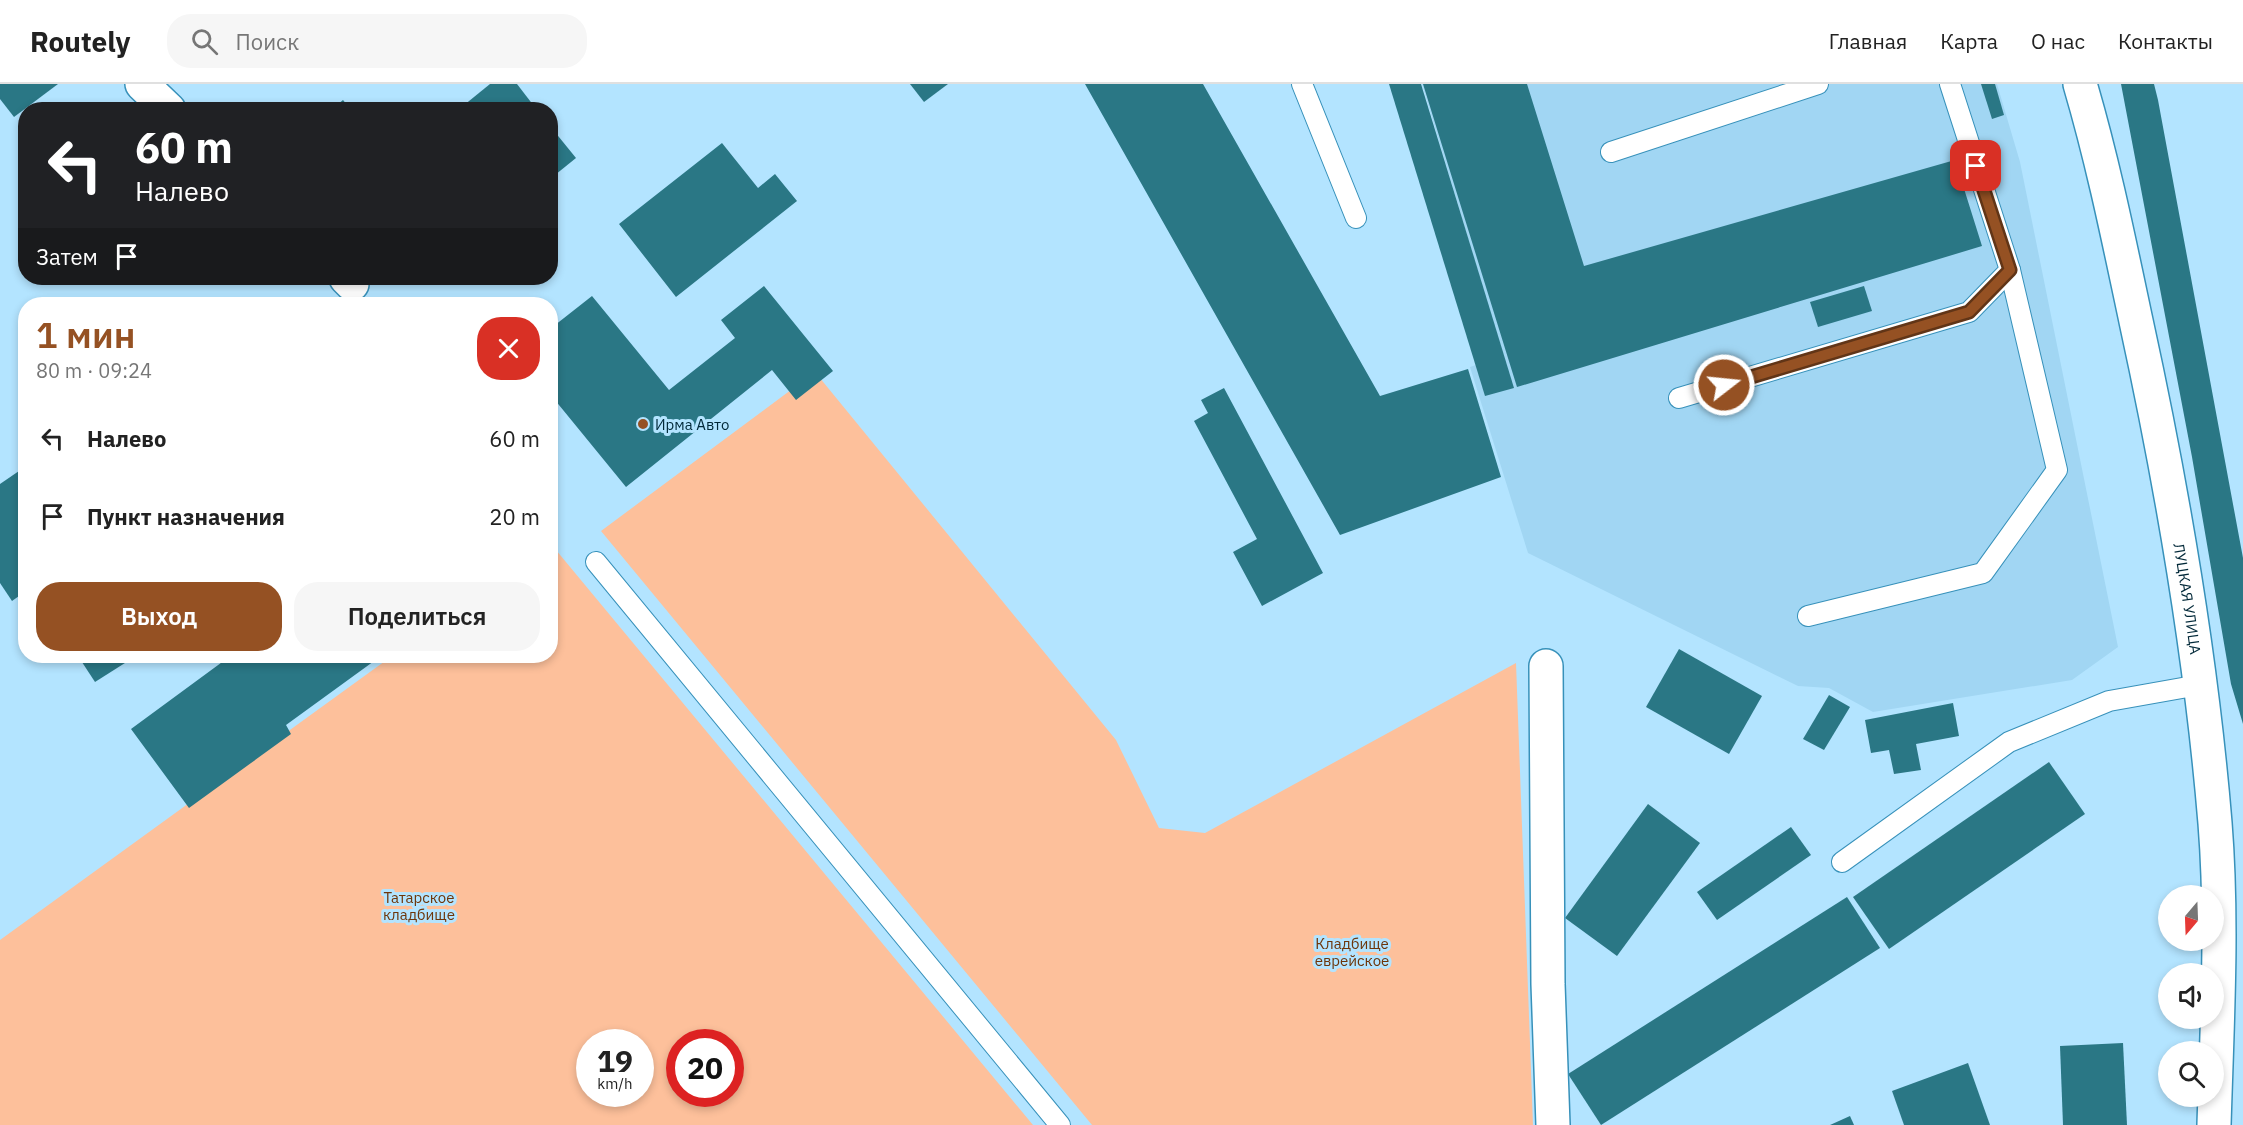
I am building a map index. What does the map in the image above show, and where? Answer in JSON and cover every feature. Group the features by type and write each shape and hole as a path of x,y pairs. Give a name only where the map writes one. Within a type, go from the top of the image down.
{"street":[{"path":"142,84 161,102"},
{"name":"ЛУЦКАЯ УЛИЦА","path":"2080,84 2102,159 2158,423 2193,635 2215,825 2218,947 2214,1125"},
{"path":"1546,666 1548,984 1553,1125"}],"lane":[{"path":"1302,84 1356,218"},
{"path":"1611,152 1818,84"},
{"path":"1808,616 1983,573 2057,470 2010,270 1950,84"},
{"path":"1679,398 1969,312 2010,270"},
{"path":"596,562 1060,1125"},
{"path":"1842,862 2009,742 2109,701 2199,686"}],"shaded area":[{"path":"1422,84 1997,84 2020,162 2118,647 2072,680 1873,712 1829,688 1798,686 1528,553 1470,367 1503,356"}],"green space":[{"name":"Кладбище еврейское","path":"815,372 1116,740 1159,828 1205,833 1516,663 1533,1125 1092,1125 601,531"},
{"name":"Татарское кладбище","path":"558,552 1033,1125 0,1125 0,940 382,663 558,663"}],"building":[{"path":"0,84 58,84 34,102 18,102 18,114 14,117 0,99"},
{"path":"490,84 517,84 531,102 468,102"},
{"path":"910,84 948,84 924,102"},
{"path":"1085,84 1203,84 1380,396 1468,369 1501,477 1340,535"},
{"path":"1389,84 1421,84 1514,388 1485,396"},
{"path":"1423,84 1527,84 1584,266 1955,160 1982,246 1517,387"},
{"path":"1981,84 1995,84 2004,115 1992,119"},
{"path":"2121,84 2154,84 2158,100 2243,558 2243,724 2231,684 2192,457"},
{"path":"558,136 576,158 558,173"},
{"path":"722,143 758,188 775,174 797,201 676,297 619,224"},
{"path":"764,286 833,371 796,400 772,370 626,487 558,404 558,323 592,296 669,390 735,338 721,320"},
{"path":"1864,286 1872,311 1818,327 1810,302"},
{"path":"1224,388 1323,573 1262,606 1233,552 1257,539 1194,421 1208,413 1201,400"},
{"path":"18,472 18,597 12,601 0,583 0,484"},
{"path":"1679,649 1762,696 1729,754 1646,707"},
{"path":"83,663 125,663 95,682"},
{"path":"221,663 371,663 286,725 291,734 189,808 131,729"},
{"path":"1829,695 1850,707 1824,750 1803,739"},
{"path":"1953,703 1959,736 1916,744 1921,770 1894,774 1889,750 1871,753 1865,720"},
{"path":"2049,762 2085,814 1889,949 1853,897"},
{"path":"1648,804 1700,843 1617,956 1565,918"},
{"path":"1791,827 1811,855 1717,920 1697,892"},
{"path":"1847,897 1880,948 1601,1125 1568,1074"},
{"path":"2123,1043 2127,1125 2063,1125 2060,1046"},
{"path":"1968,1063 1990,1125 1904,1125 1892,1091"},
{"path":"1850,1116 1854,1125 1830,1125"}],"place":[{"name":"Ирма Авто","path":"643,424"}],"route":[{"path":"1724,385 1969,312 2010,270 1976,166"}]}
